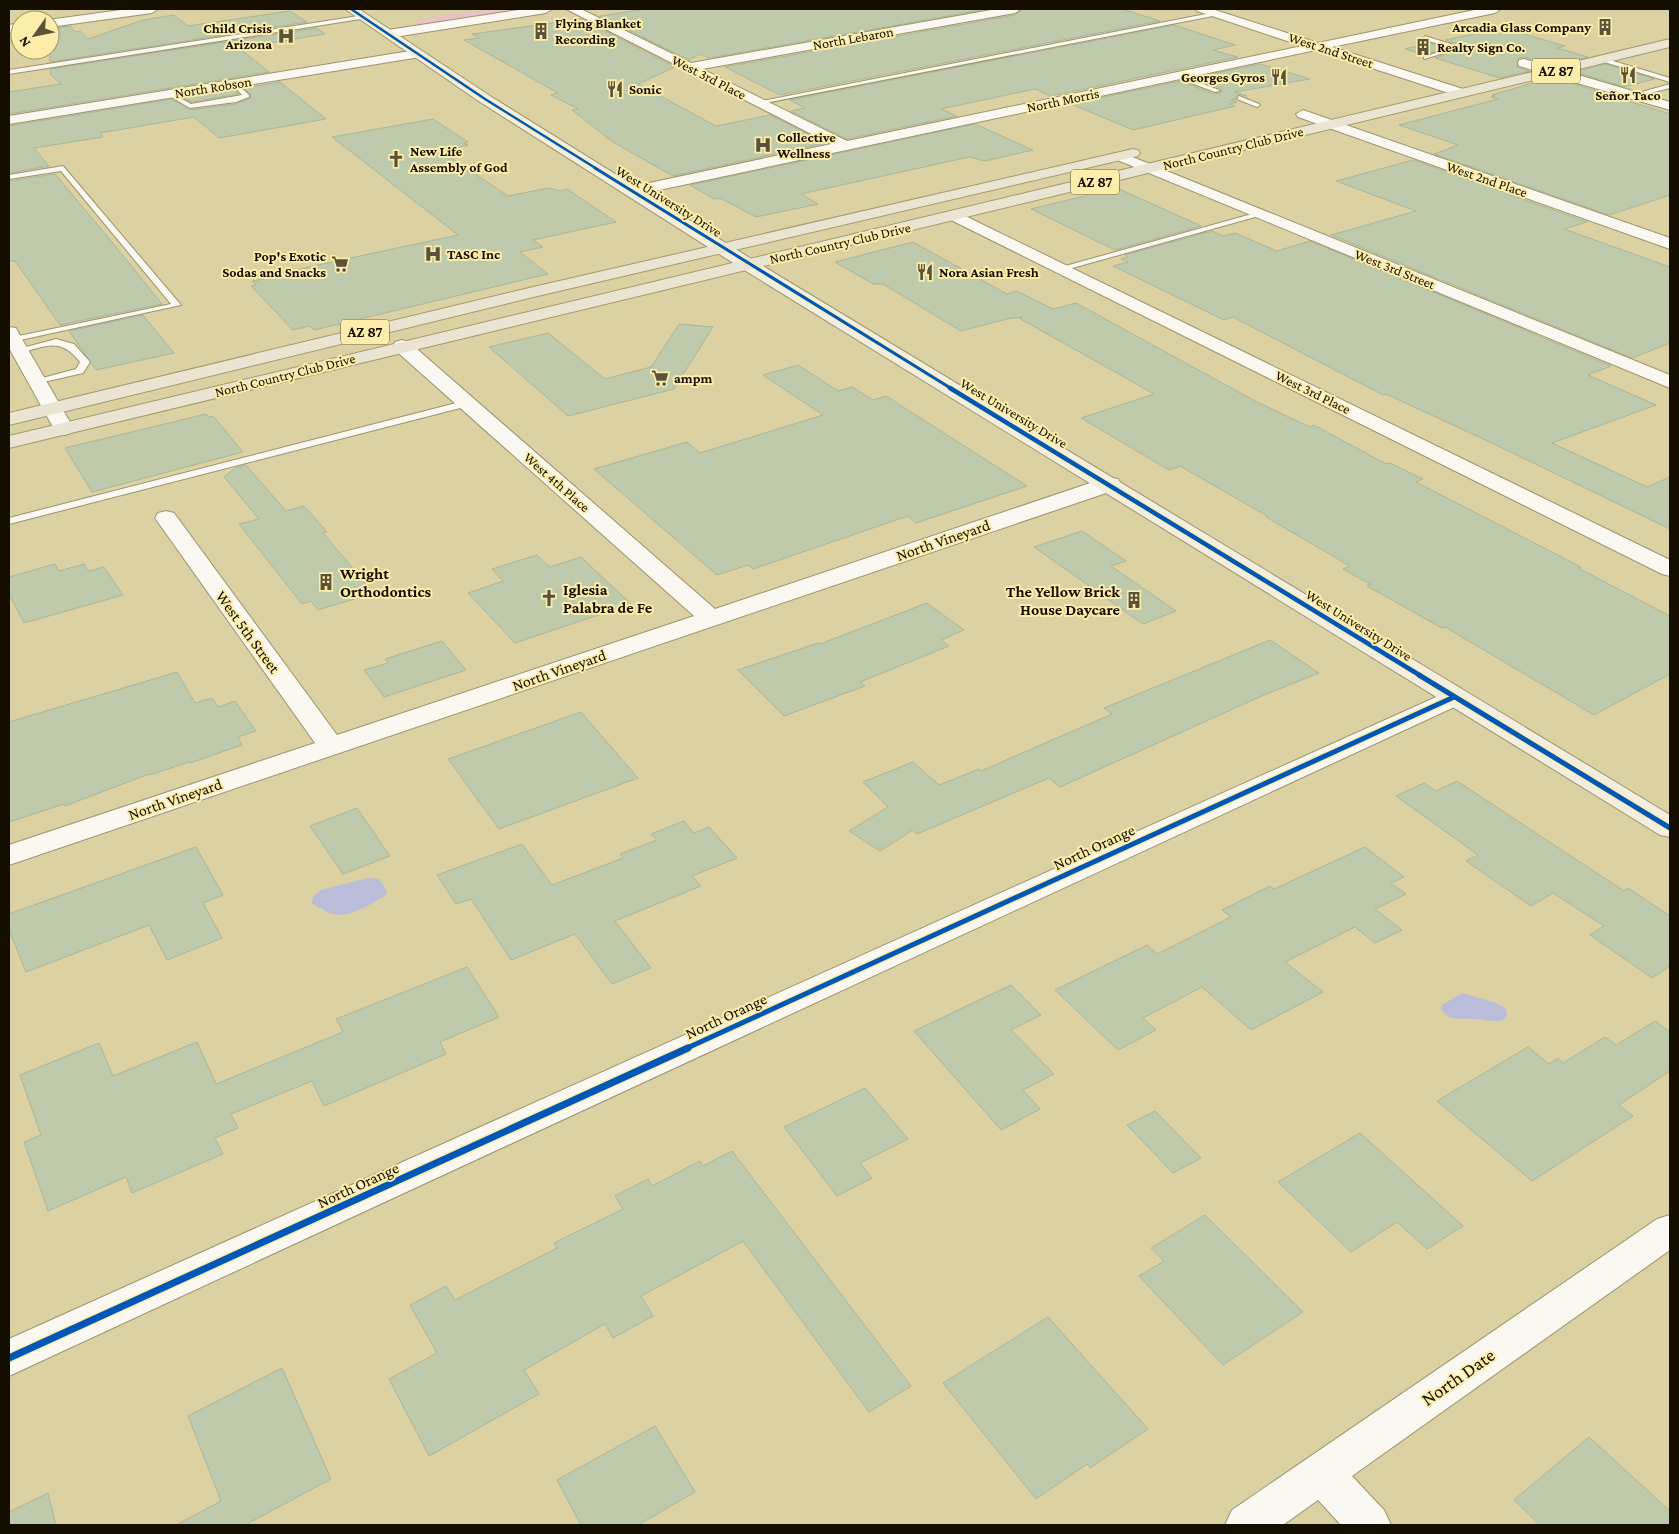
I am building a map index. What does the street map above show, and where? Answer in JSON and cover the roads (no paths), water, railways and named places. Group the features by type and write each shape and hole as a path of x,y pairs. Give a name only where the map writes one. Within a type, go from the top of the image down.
{"main road":[{"name":"West University Drive","path":"351,9 416,54 747,264 1110,484 1670,828"},
{"name":"North Country Club Drive","path":"9,442 402,346 955,216 1330,124 1461,85 1553,72 1670,43"},
{"name":"AZ 87","path":"1507,67 1548,58"},
{"name":"North Country Club Drive","path":"1406,90 1434,84 1461,85"},
{"name":"North Country Club Drive","path":"1299,115 1332,108"},
{"name":"North Country Club Drive","path":"9,420 722,248 1144,151"}],"street":[{"path":"60,22 152,9"},
{"path":"370,21 475,9"},
{"path":"388,34 546,9"},
{"name":"West 3rd Place","path":"572,9 846,146"},
{"name":"North Lebaron","path":"691,67 1015,9"},
{"name":"West 2nd Street","path":"1201,9 1434,84"},
{"name":"North Morris","path":"631,191 1495,9"},
{"name":"North Robson","path":"9,120 416,54"},
{"path":"1524,63 1670,106"},
{"name":"West 2nd Place","path":"1299,115 1330,124 1670,244"},
{"name":"West 3rd Street","path":"1120,156 1670,382"},
{"name":"West 3rd Place","path":"955,216 1670,569"},
{"path":"14,341 64,429"},
{"name":"West 4th Place","path":"402,346 711,618"},
{"name":"North Vineyard","path":"9,856 1110,484"},
{"name":"West 5th Street","path":"166,518 331,746"},
{"name":"North Orange","path":"9,1358 1454,697"},
{"name":"North Date","path":"1248,1525 1670,1230"},
{"path":"1321,1474 1369,1525"}],"lane":[{"path":"760,102 1216,14"},
{"path":"9,72 370,21"},
{"path":"1425,38 1458,48 1426,58"},
{"path":"1603,60 1670,80"},
{"path":"1177,76 1217,90"},
{"path":"1634,95 1670,86"},
{"path":"1239,98 1257,105"},
{"path":"9,177 62,168 177,305 14,341"},
{"path":"1062,268 1262,214"},
{"path":"14,341 66,342 75,347 85,362 80,371 38,382"},
{"path":"9,521 468,403"}],"water":[{"path":"368,878 379,879 387,891 386,895 359,910 337,915 312,904 313,897 321,890"},
{"path":"1462,993 1496,1003 1506,1009 1507,1015 1503,1020 1496,1021 1452,1018 1448,1016 1441,1009 1442,1005"}],"place":[{"name":"Arcadia Glass Company","path":"1605,27"},
{"name":"Flying Blanket Recording","path":"541,31"},
{"name":"Child Crisis Arizona","path":"286,36"},
{"name":"Realty Sign Co.","path":"1423,47"},
{"name":"Señor Taco","path":"1628,75"},
{"name":"Georges Gyros","path":"1279,77"},
{"name":"Sonic","path":"615,89"},
{"name":"Collective Wellness","path":"763,145"},
{"name":"New Life Assembly of God","path":"396,159"},
{"name":"TASC Inc","path":"433,254"},
{"name":"Pop's Exotic Sodas and Snacks","path":"340,264"},
{"name":"Nora Asian Fresh","path":"925,272"},
{"name":"ampm","path":"660,378"},
{"name":"Wright Orthodontics","path":"326,582"},
{"name":"Iglesia Palabra de Fe","path":"549,598"},
{"name":"The Yellow Brick House Daycare","path":"1134,600"}]}
